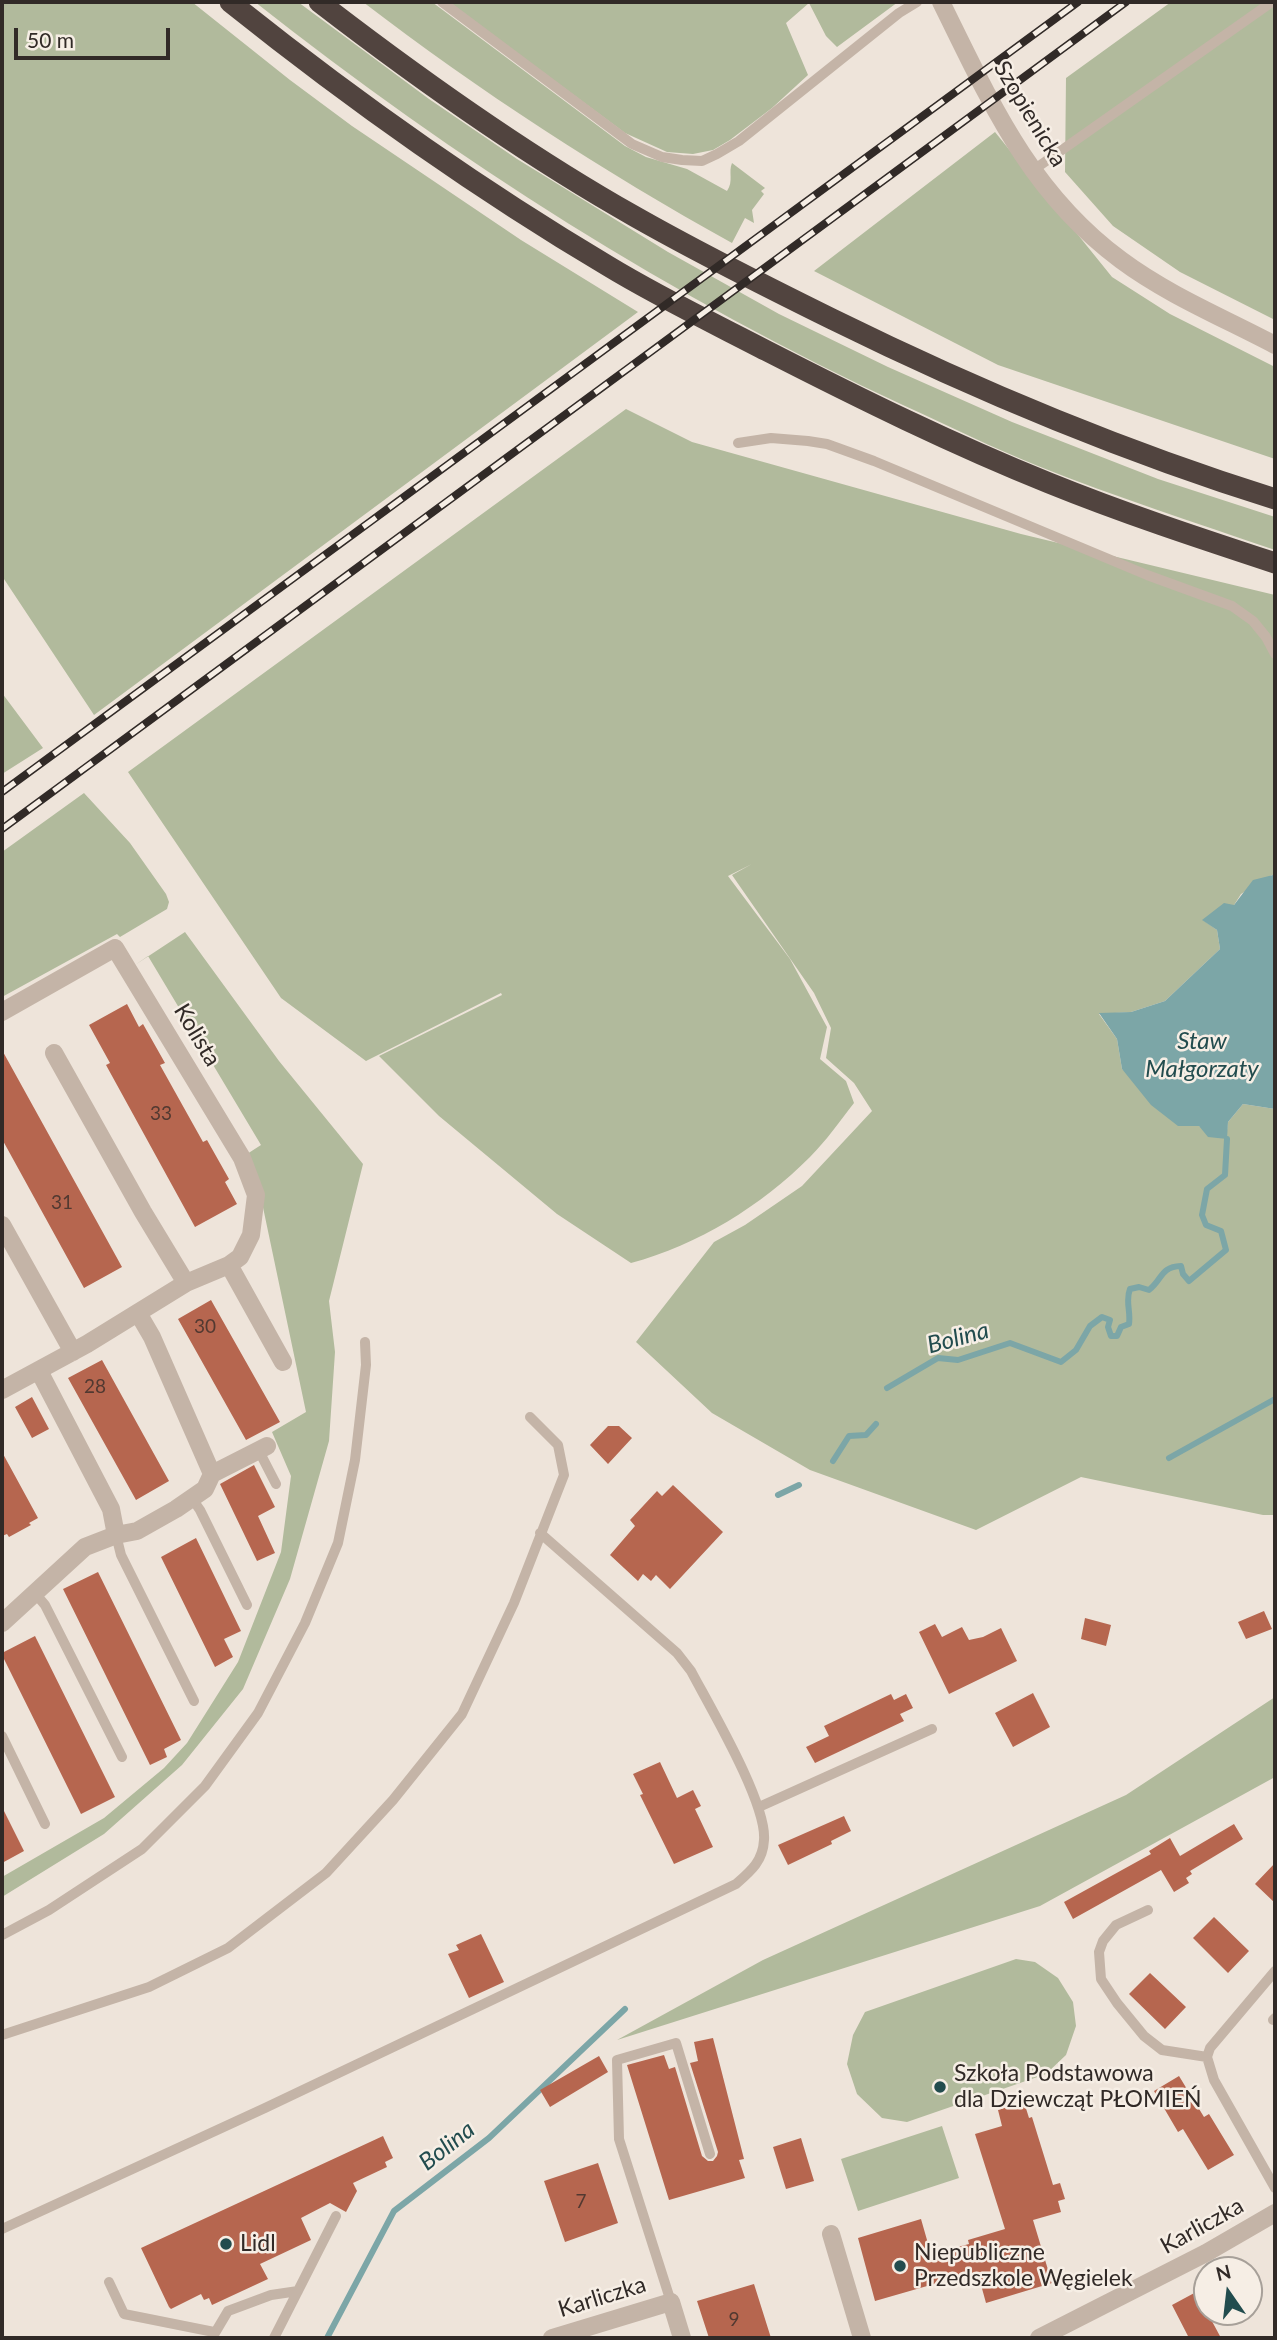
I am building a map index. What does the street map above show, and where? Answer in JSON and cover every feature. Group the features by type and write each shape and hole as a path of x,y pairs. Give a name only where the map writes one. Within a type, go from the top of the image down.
{"highway":[{"path":"229,2 347,94 451,167 631,280 826,381 978,453 1125,512 1275,563"},
{"path":"319,2 461,106 573,179 701,254 993,395 1185,470 1275,499"}],"street":[{"name":"Szopienicka","path":"941,2 1002,121 1032,170 1069,215 1123,261 1170,291 1275,345"},
{"name":"Kolista","path":"2,1012 115,948 235,1146 252,1180 256,1195 251,1235 240,1257 229,1265"},
{"path":"54,1053 186,1283"},
{"path":"2,1225 72,1352"},
{"path":"2,1390 72,1352 186,1283 229,1265 283,1362"},
{"path":"138,1313 152,1337 212,1474"},
{"path":"39,1371 111,1509 116,1535"},
{"path":"2,1623 85,1547 116,1535 137,1531 192,1500 205,1489 212,1474 263,1448"},
{"name":"Karliczka","path":"1039,2338 1206,2253 1275,2213"},
{"path":"831,2234 862,2338"},
{"name":"Karliczka","path":"552,2338 671,2302 682,2338"}],"lane":[{"path":"442,2 632,144 662,157 702,160 739,141 899,13 917,2"},
{"path":"1032,170 1272,2"},
{"path":"738,443 771,438 808,441 827,444 874,461 1147,575 1232,606 1253,621 1275,654"},
{"path":"2,1935 49,1910 142,1849 205,1786 258,1713 305,1623 338,1543 355,1460 366,1365 365,1342"},
{"path":"2,2035 149,1987 229,1948 326,1873 393,1800 462,1714 514,1603 564,1475 558,1445 530,1417"},
{"path":"263,1448 276,1484"},
{"path":"192,1500 200,1510 247,1605"},
{"path":"2,2229 265,2108 736,1884 757,1866 764,1840 759,1807 691,1671 677,1653 540,1533"},
{"path":"116,1535 121,1555 194,1701"},
{"path":"34,1592 45,1605 122,1757"},
{"path":"759,1807 932,1729"},
{"path":"2,1736 45,1824"},
{"path":"1148,1910 1116,1925 1103,1941 1099,1952 1101,1979 1116,2003 1144,2036 1161,2050 1206,2057"},
{"path":"1275,1971 1210,2048 1206,2057 1214,2080 1275,2188"},
{"path":"671,2302 619,2139 617,2060 676,2043 710,2154"},
{"path":"274,2338 336,2216"},
{"path":"110,2282 124,2315 213,2335 228,2311 271,2295 298,2291"}],"green space":[{"path":"2,2 192,2 352,126 521,240 638,312 94,715 2,576"},
{"path":"255,2 298,2 429,99 517,159 668,252 779,314 888,367 1012,422 1158,479 1275,517 1275,550 1126,499 1021,459 905,406 733,320 650,273 488,171 331,61"},
{"path":"363,2 432,2 625,146 646,157 687,169 727,191 732,163 765,188 761,191 764,194 752,210 754,223 745,218 732,243 543,129"},
{"path":"448,2 898,2 837,47 826,36 809,3 786,23 808,75 772,108 730,140 713,150 693,154 667,152 625,133"},
{"path":"1171,2 1275,2 1275,320 1180,272 1113,226 1065,172 1066,78"},
{"path":"995,132 1112,277 1170,314 1275,367 1275,459 998,365 814,271"},
{"path":"626,409 692,442 1021,534 1275,595 1275,876 1272,875 1241,894 1234,905 1203,920 1217,930 1220,949 1165,1001 1131,1012 1099,1014 1117,1039 1122,1069 1199,1126 1226,1139 1228,1122 1243,1104 1275,1109 1275,1515 1263,1515 1081,1477 976,1530 810,1470 712,1413 636,1342 714,1242 745,1225 802,1186 872,1111 854,1083 826,1058 831,1028 814,993 732,875 752,864 728,876 790,959 827,1027 820,1059 846,1081 854,1103 810,1157 771,1192 704,1234 680,1246 631,1263 557,1214 439,1116 379,1056 502,995 501,993 366,1061 281,998 128,772"},
{"path":"2,693 43,748 2,774"},
{"path":"84,793 130,843 166,894 169,902 167,909 120,937 117,934 2,997 2,852"},
{"path":"185,932 279,1061 363,1164 329,1301 335,1352 329,1441 290,1579 243,1689 182,1765 104,1834 2,1897 2,1877 104,1818 164,1768 187,1743 238,1662 281,1552 291,1476 272,1432 306,1412 260,1193 247,1154 261,1145 148,956"},
{"path":"1275,1697 1275,1777 1040,1906 617,2040 763,1960 1126,1795"},
{"path":"1016,1959 1035,1962 1058,1978 1073,2002 1076,2026 1066,2055 1046,2074 907,2122 882,2118 857,2094 847,2064 853,2035 865,2012"},
{"path":"942,2126 959,2178 858,2211 841,2159"}],"water":[{"name":"Staw Małgorzaty","path":"1273,875 1275,1109 1243,1104 1228,1122 1227,1139 1208,1137 1199,1126 1178,1126 1151,1105 1122,1069 1117,1039 1099,1013 1131,1012 1165,1001 1220,949 1217,930 1202,920 1224,903 1234,905 1253,880"}],"building":[{"path":"127,1004 139,1027 143,1024 165,1063 160,1065 203,1142 207,1140 229,1179 225,1182 237,1204 195,1227 106,1065 110,1063 89,1025"},
{"path":"2,1050 122,1267 84,1288 2,1139"},
{"path":"211,1300 280,1422 246,1440 178,1319"},
{"path":"102,1360 169,1481 136,1500 68,1378"},
{"path":"32,1397 49,1429 32,1438 15,1407"},
{"path":"608,1426 619,1426 632,1438 608,1464 590,1445"},
{"path":"2,1452 38,1518 9,1537 7,1534 2,1536"},
{"path":"254,1465 275,1507 258,1516 275,1553 257,1561 220,1484"},
{"path":"673,1485 723,1532 670,1589 656,1575 651,1581 643,1574 638,1581 610,1555 635,1526 630,1520 657,1491 662,1496"},
{"path":"196,1538 241,1631 224,1639 233,1657 215,1667 161,1557"},
{"path":"98,1572 181,1740 164,1749 167,1757 150,1765 63,1589"},
{"path":"1264,1611 1272,1629 1246,1639 1238,1622"},
{"path":"1085,1618 1111,1625 1106,1646 1081,1639"},
{"path":"935,1624 942,1637 962,1627 969,1640 983,1637 1001,1628 1017,1661 949,1694 919,1632"},
{"path":"35,1636 115,1797 81,1814 2,1655"},
{"path":"1033,1693 1050,1727 1013,1747 995,1713"},
{"path":"891,1694 894,1700 906,1694 913,1708 900,1714 904,1721 815,1763 806,1747 829,1736 824,1726"},
{"path":"660,1762 677,1798 693,1790 701,1806 695,1809 713,1847 674,1864 640,1795 643,1794 633,1774"},
{"path":"2,1807 24,1851 2,1863"},
{"path":"844,1816 851,1831 831,1841 832,1844 788,1865 778,1845"},
{"path":"1234,1824 1243,1839 1190,1871 1192,1874 1186,1878 1189,1883 1174,1892 1161,1870 1073,1919 1064,1902 1151,1854 1149,1851 1170,1838 1180,1856"},
{"path":"1275,1863 1275,1903 1255,1884"},
{"path":"1214,1917 1249,1951 1228,1973 1193,1938"},
{"path":"481,1934 504,1982 469,1998 448,1954 459,1950 456,1945"},
{"path":"1150,1973 1186,2007 1165,2029 1129,1994"},
{"path":"713,2038 744,2159 739,2160 745,2178 669,2200 627,2065 664,2055 669,2069 675,2067 702,2156 713,2161 718,2152 690,2063 698,2061 694,2042"},
{"path":"599,2056 608,2072 550,2107 540,2090"},
{"path":"1179,2076 1204,2117 1209,2114 1234,2155 1208,2170 1183,2129 1178,2132 1154,2091"},
{"path":"1024,2102 1029,2118 1032,2117 1053,2185 1060,2183 1065,2199 1058,2201 1061,2212 1033,2220 1052,2283 986,2303 978,2274 875,2301 858,2238 921,2219 931,2254 969,2244 968,2240 1005,2229 975,2134 1002,2126 998,2110"},
{"name":"Lidl","path":"383,2136 393,2158 385,2162 387,2167 353,2183 357,2191 346,2212 330,2203 301,2218 311,2240 260,2264 268,2279 212,2305 209,2298 204,2300 201,2294 171,2309 169,2307 141,2248"},
{"path":"801,2138 814,2181 786,2189 773,2147"},
{"path":"598,2163 618,2223 565,2242 544,2181"},
{"path":"754,2284 771,2338 709,2338 697,2301"},
{"path":"1193,2294 1193,2326 1215,2326 1221,2338 1189,2338 1172,2305"}],"waterway":[{"name":"Bolina","path":"887,1388 938,1358 958,1360 1010,1343 1061,1362 1076,1350 1090,1326 1102,1317 1110,1320 1108,1327 1111,1336 1117,1336 1121,1327 1129,1324 1130,1289 1139,1287 1149,1290 1165,1271 1181,1266 1189,1281 1226,1250 1221,1231 1206,1225 1202,1215 1207,1189 1225,1175 1227,1139"},
{"path":"1169,1458 1275,1399"},
{"name":"Bolina","path":"833,1461 849,1436 866,1435 876,1424"},
{"name":"Bolina","path":"778,1495 799,1485"},
{"name":"Bolina","path":"327,2338 394,2211 489,2138 625,2009"}],"railway":[{"path":"2,792 1078,2"},
{"path":"2,829 1126,2"}],"place":[{"name":"Szkoła Podstawowa dla Dziewcząt PŁOMIEŃ","path":"940,2087"},
{"name":"Lidl","path":"226,2244"},
{"name":"Niepubliczne Przedszkole Węgielek","path":"900,2266"}]}
